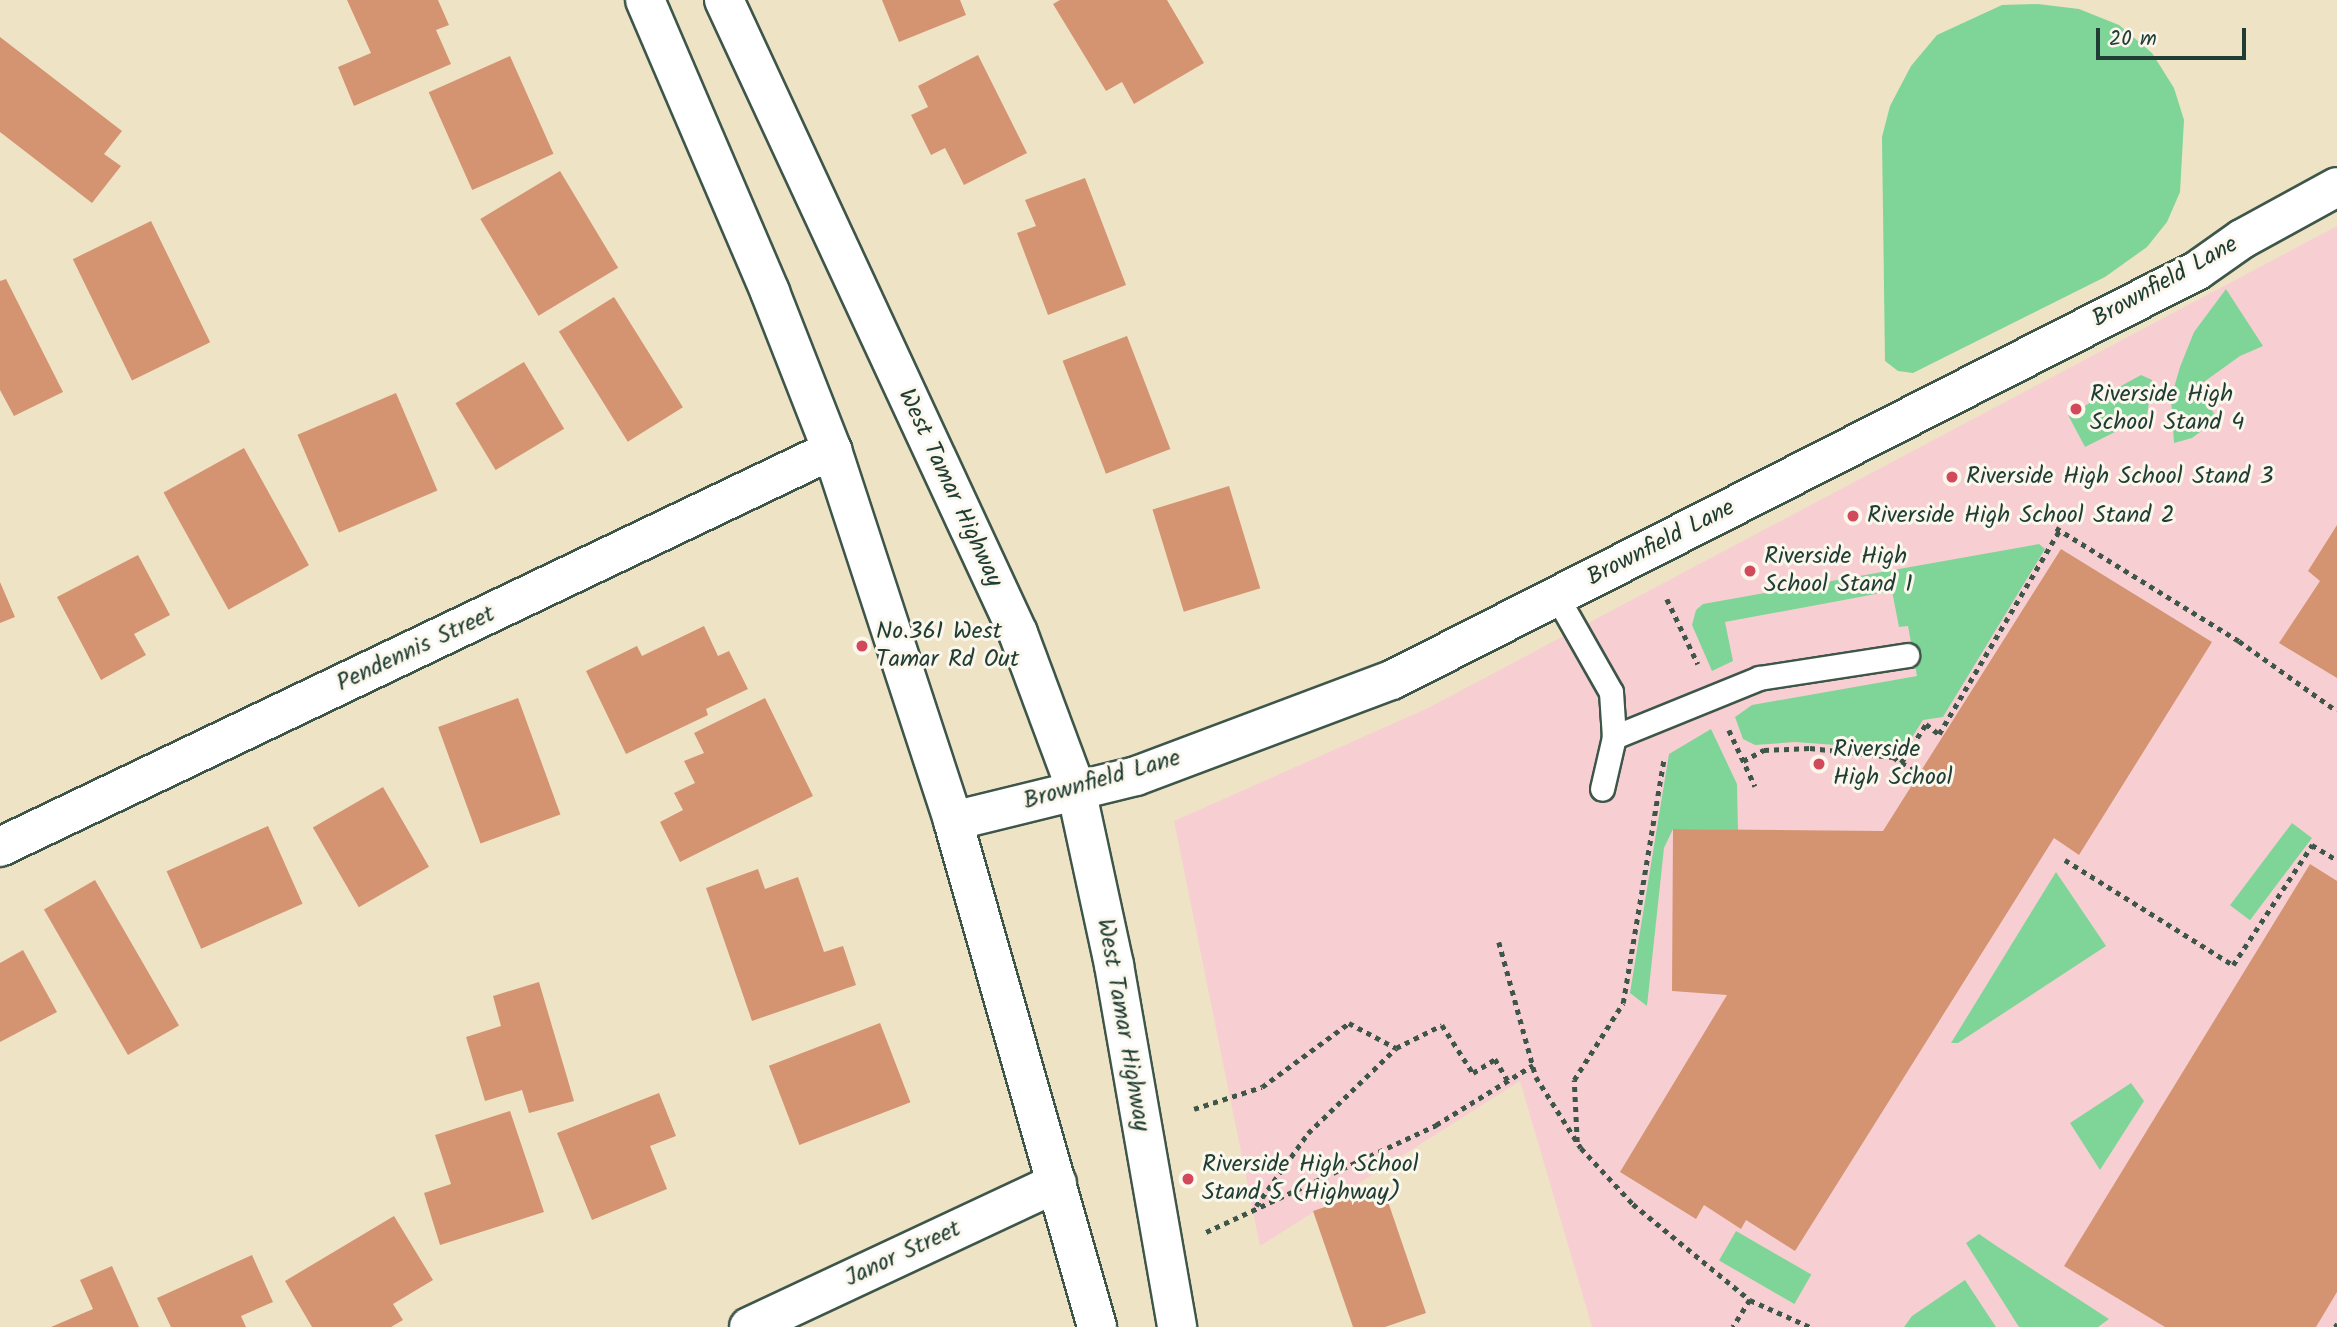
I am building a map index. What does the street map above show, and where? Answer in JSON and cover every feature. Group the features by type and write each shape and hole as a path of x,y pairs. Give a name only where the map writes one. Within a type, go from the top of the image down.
{"main road":[{"path":"645,0 770,292 832,450 953,821 1097,1327"},
{"name":"West Tamar Highway","path":"724,0 1018,633 1076,789 1114,965 1177,1327"},
{"name":"Brownfield Lane","path":"953,821 1136,776 1392,680 2198,270 2242,239 2337,187"},
{"name":"Pendennis Street","path":"0,848 832,450"},
{"name":"Janor Street","path":"749,1327 1057,1183"}],"lane":[{"path":"1557,597 1611,692 1614,737 1602,789"},
{"path":"1614,737 1759,678 1908,655"}],"path":[{"path":"1901,763 1926,724 1939,734 2058,528 2239,641 2337,711"},
{"path":"1667,599 1704,677"},
{"path":"1725,722 1755,786"},
{"path":"1743,761 1764,750 1810,748 1893,757 1918,774"},
{"path":"1577,1142 1574,1080 1623,1003 1665,751"},
{"path":"2064,860 2233,965 2312,845 2337,860"},
{"path":"1499,942 1533,1065 1577,1142 1633,1204 1750,1300 1810,1327"},
{"path":"1194,1109 1262,1087 1349,1023 1396,1048"},
{"path":"1255,1207 1308,1133 1396,1048 1442,1025 1473,1073 1495,1059 1508,1081"},
{"path":"1164,1252 1255,1207 1370,1158 1533,1065"},
{"path":"1733,1327 1750,1300"}],"shaded area":[{"name":"Riverside High School","path":"2337,226 2337,1327 1592,1327 1520,1081 1260,1246 1174,821 1428,708"}],"green space":[{"path":"2038,4 2079,9 2119,25 2152,53 2174,88 2184,120 2180,192 2167,222 2147,247 2105,277 1913,373 1898,371 1885,361 1882,137 1890,106 1911,66 1937,35 2002,5"},
{"path":"2226,289 2263,346 2240,356 2194,389 2214,413 2207,427 2192,438 2174,443 2171,398 2180,367 2194,332"},
{"path":"2141,375 2152,380 2147,416 2085,447 2068,415"},
{"path":"2039,544 2045,549 1943,717 1923,720 1904,750 1795,742 1755,745 1743,739 1735,717 1752,705 1917,676 1908,626 1899,627 1892,591 1725,622 1733,661 1712,671 1692,625 1696,610 1703,604"},
{"path":"1711,729 1737,784 1738,830 1673,829 1664,848 1647,1006 1630,993 1669,754"},
{"path":"2292,823 2312,838 2250,920 2230,905"},
{"path":"2056,872 2106,946 1958,1043 1951,1043"},
{"path":"2131,1083 2144,1101 2100,1170 2070,1123"},
{"path":"1736,1231 1811,1274 1794,1304 1719,1260"},
{"path":"1979,1234 2109,1319 2098,1327 2019,1327 1966,1243"},
{"path":"1965,1280 1996,1327 1904,1327 1912,1316"}],"building":[{"path":"347,0 438,0 449,25 436,30 451,64 354,106 338,67 371,53"},
{"path":"882,0 960,0 966,15 899,42"},
{"path":"1060,0 1167,0 1204,63 1134,104 1122,82 1106,91 1053,4"},
{"path":"0,37 122,131 104,154 121,166 92,203 0,132"},
{"path":"978,55 1027,153 964,185 945,148 931,155 911,115 928,107 918,86"},
{"path":"510,56 554,154 472,190 429,92"},
{"path":"560,171 618,268 538,316 480,219"},
{"path":"1085,178 1126,285 1048,315 1017,233 1036,226 1025,200"},
{"path":"151,221 210,342 132,380 73,259"},
{"path":"6,279 63,392 14,416 0,390 0,281"},
{"path":"614,297 683,407 628,442 559,331"},
{"path":"1127,336 1170,449 1106,474 1063,361"},
{"path":"524,362 564,429 496,470 455,403"},
{"path":"396,393 437,491 339,532 298,435"},
{"path":"244,448 309,565 228,610 164,493"},
{"path":"1229,486 1260,588 1184,612 1152,509"},
{"path":"2337,525 2337,678 2279,643 2320,581 2308,571"},
{"path":"2061,549 2212,642 2079,855 2054,838 1795,1251 1746,1220 1741,1229 1704,1205 1696,1219 1620,1172 1727,995 1672,991 1673,829 1883,831"},
{"path":"138,555 170,615 134,634 146,655 101,680 57,597"},
{"path":"0,582 15,617 0,623"},
{"path":"704,626 718,656 729,651 748,689 706,709 708,715 626,754 586,671 637,646 642,656"},
{"path":"518,698 560,815 481,844 438,727"},
{"path":"765,698 813,796 680,862 660,822 683,810 674,793 695,783 684,761 704,753 694,733"},
{"path":"383,787 429,867 359,907 313,828"},
{"path":"268,826 303,904 201,949 167,871"},
{"path":"2310,864 2337,881 2337,1292 2316,1327 2165,1327 2064,1266"},
{"path":"758,869 765,889 798,877 824,952 843,946 856,985 752,1021 706,888"},
{"path":"95,880 179,1025 128,1055 44,910"},
{"path":"23,950 57,1012 0,1042 0,963"},
{"path":"539,982 574,1101 529,1113 522,1090 485,1101 466,1037 501,1026 493,996"},
{"path":"880,1023 910,1102 799,1145 769,1066"},
{"path":"659,1093 676,1136 650,1146 667,1189 592,1220 557,1133"},
{"path":"510,1111 544,1212 440,1245 424,1193 451,1184 435,1135"},
{"path":"1383,1187 1426,1313 1385,1327 1353,1327 1313,1211"},
{"path":"394,1216 433,1280 393,1304 403,1320 391,1327 312,1327 285,1281"},
{"path":"252,1255 273,1302 241,1316 246,1327 171,1327 157,1298"},
{"path":"112,1266 139,1327 51,1327 93,1309 80,1280"}],"place":[{"name":"Riverside High School Stand 4","path":"2076,409"},
{"name":"Riverside High School Stand 3","path":"1952,477"},
{"name":"Riverside High School Stand 2","path":"1853,516"},
{"name":"Riverside High School Stand 1","path":"1750,571"},
{"name":"No.361 West Tamar Rd Out","path":"862,646"},
{"name":"Riverside High School","path":"1819,764"},
{"name":"Riverside High School Stand 5 (Highway)","path":"1188,1179"}]}
